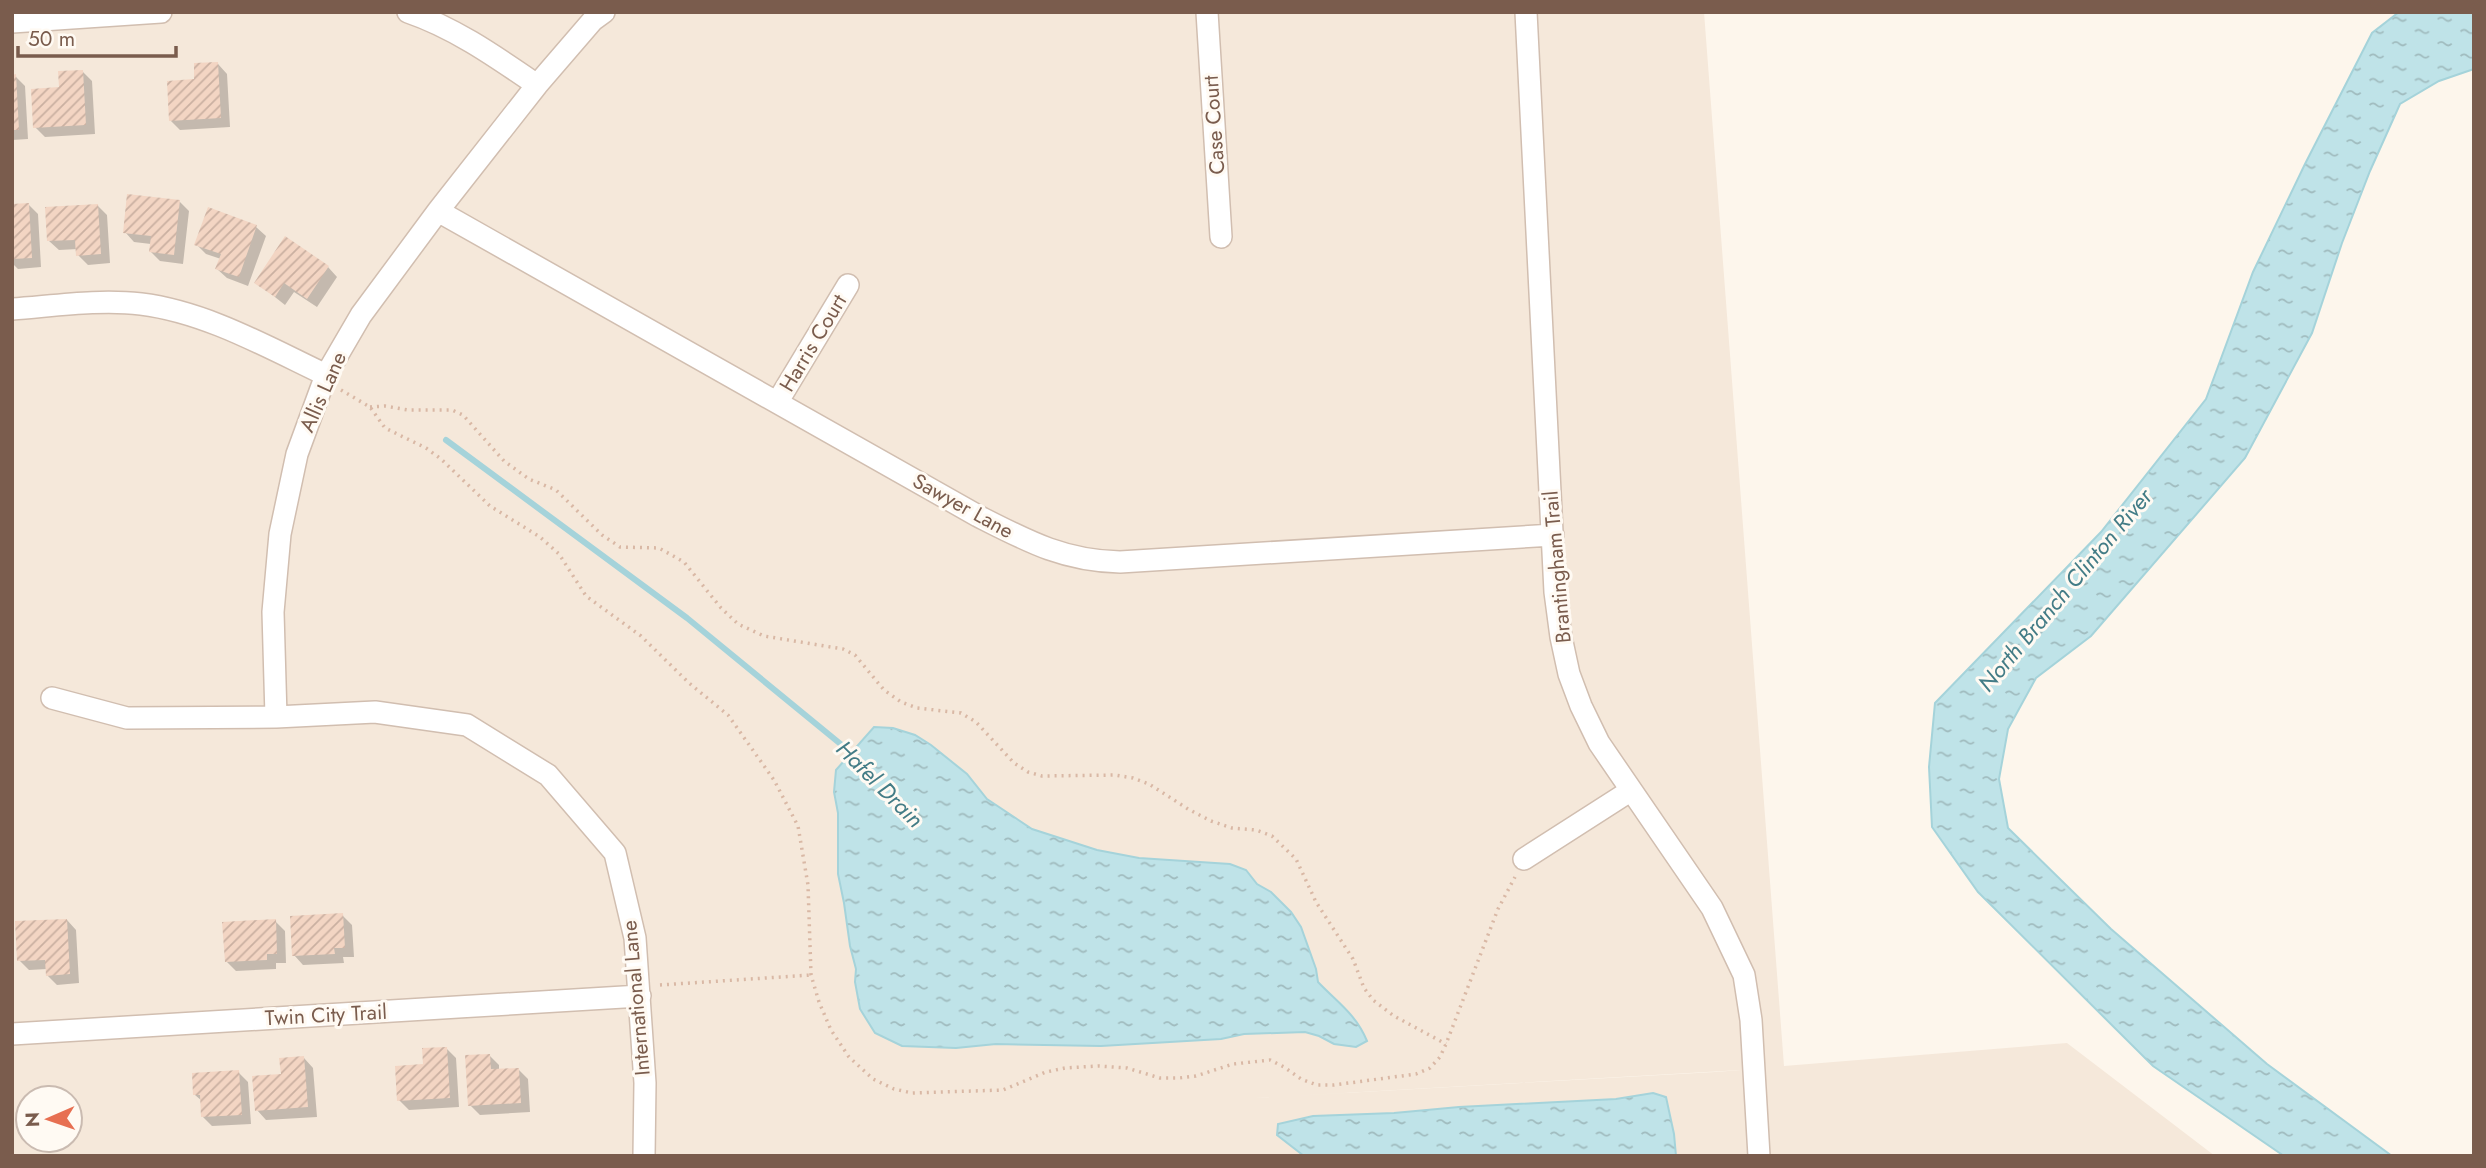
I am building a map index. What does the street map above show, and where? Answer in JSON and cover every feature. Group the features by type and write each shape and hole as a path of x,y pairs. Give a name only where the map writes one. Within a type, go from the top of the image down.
{"street":[{"path":"12,22 162,12"},
{"path":"408,12 426,18 479,45 537,85"},
{"name":"Allis Lane","path":"276,717 273,612 280,534 297,454 324,379 361,315 438,211 537,85 593,20 604,12"},
{"name":"Case Court","path":"1207,12 1221,237"},
{"name":"Brantingham Trail","path":"1525,12 1553,535 1561,637 1569,674 1598,743 1712,908 1744,975 1751,1020 1759,1156"},
{"name":"Sawyer Lane","path":"438,211 978,516 1024,540 1060,553 1091,561 1120,562 1553,535"},
{"name":"Harris Court","path":"778,401 848,285"},
{"path":"12,309 113,302 184,313 235,332 324,379"},
{"name":"International Lane","path":"52,698 127,718 276,717 375,712 467,725 548,775 615,853 635,938 645,1083 644,1156"},
{"path":"1524,859 1630,791"},
{"name":"Twin City Trail","path":"12,1034 639,991"}],"path":[{"path":"324,379 370,407 385,428 426,448 490,506 540,537 559,554 586,596 641,636 689,683 727,715 774,780 797,826 808,886 811,975 831,1030 849,1057 873,1079 894,1089 912,1093 1003,1090 1046,1072 1098,1066 1127,1068 1160,1078 1196,1076 1233,1064 1270,1060 1301,1079 1317,1085 1416,1074 1430,1068 1440,1057 1498,909 1524,859"},
{"path":"370,407 452,410 463,415 504,461 529,479 556,490 602,535 620,547 659,548 684,562 721,608 738,624 764,636 843,649 855,655 884,690 901,702 917,708 961,713 976,722 1013,763 1028,772 1042,776 1115,775 1133,778 1149,784 1211,821 1272,836 1296,859 1316,902 1353,959 1364,988 1373,1000 1394,1016 1446,1044"},
{"path":"639,991 811,975"}],"shaded area":[{"path":"12,12 1704,12 1784,1066 2067,1043 2215,1156 12,1156","holes":["1741,1070 1715,1072 1304,1095"]}],"water":[{"name":"North Branch Clinton River","path":"2399,12 2474,12 2474,69 2439,81 2400,104 2342,243 2312,333 2245,458 2091,636 2036,678 2008,729 1999,779 2008,828 2111,929 2267,1064 2392,1156 2284,1156 2153,1066 1978,892 1932,827 1929,767 1935,703 2101,532 2206,399 2253,272 2305,164 2372,33"},
{"path":"874,727 893,728 915,735 931,745 967,774 987,799 1032,829 1097,850 1139,858 1230,864 1246,870 1257,884 1271,892 1291,912 1301,927 1318,982 1352,1016 1367,1041 1356,1047 1334,1044 1305,1032 1244,1034 1221,1039 1101,1046 996,1044 956,1048 902,1046 875,1033 860,1009 855,982 856,969 838,874 838,813 834,792 836,770"},
{"path":"1653,1093 1666,1097 1676,1156 1304,1156 1277,1135 1278,1124 1313,1116 1616,1099"}],"building":[{"path":"218,62 221,118 169,121 167,81 194,79 194,63"},
{"path":"83,70 86,125 33,128 31,89 59,87 58,71"},
{"path":"16,74 19,130 12,130 12,75"},
{"path":"127,194 180,200 174,255 149,252 151,236 123,233"},
{"path":"29,203 32,258 12,259 12,204"},
{"path":"98,204 101,254 76,256 75,240 47,241 45,207"},
{"path":"208,207 257,225 239,277 215,269 221,254 194,245"},
{"path":"285,236 329,266 307,299 284,283 275,297 254,283"},
{"path":"343,913 345,948 334,948 335,954 292,956 290,916"},
{"path":"67,919 70,974 46,976 45,960 17,961 15,921"},
{"path":"276,919 277,954 267,954 267,960 225,962 222,922"},
{"path":"447,1047 450,1098 397,1101 395,1066 423,1064 422,1048"},
{"path":"490,1054 491,1069 519,1068 521,1103 468,1106 465,1055"},
{"path":"304,1056 308,1107 255,1111 252,1076 281,1074 279,1058"},
{"path":"239,1070 242,1115 201,1117 200,1095 193,1095 192,1073"}],"waterway":[{"name":"Hafel Drain","path":"446,440 687,618 854,755"}]}
